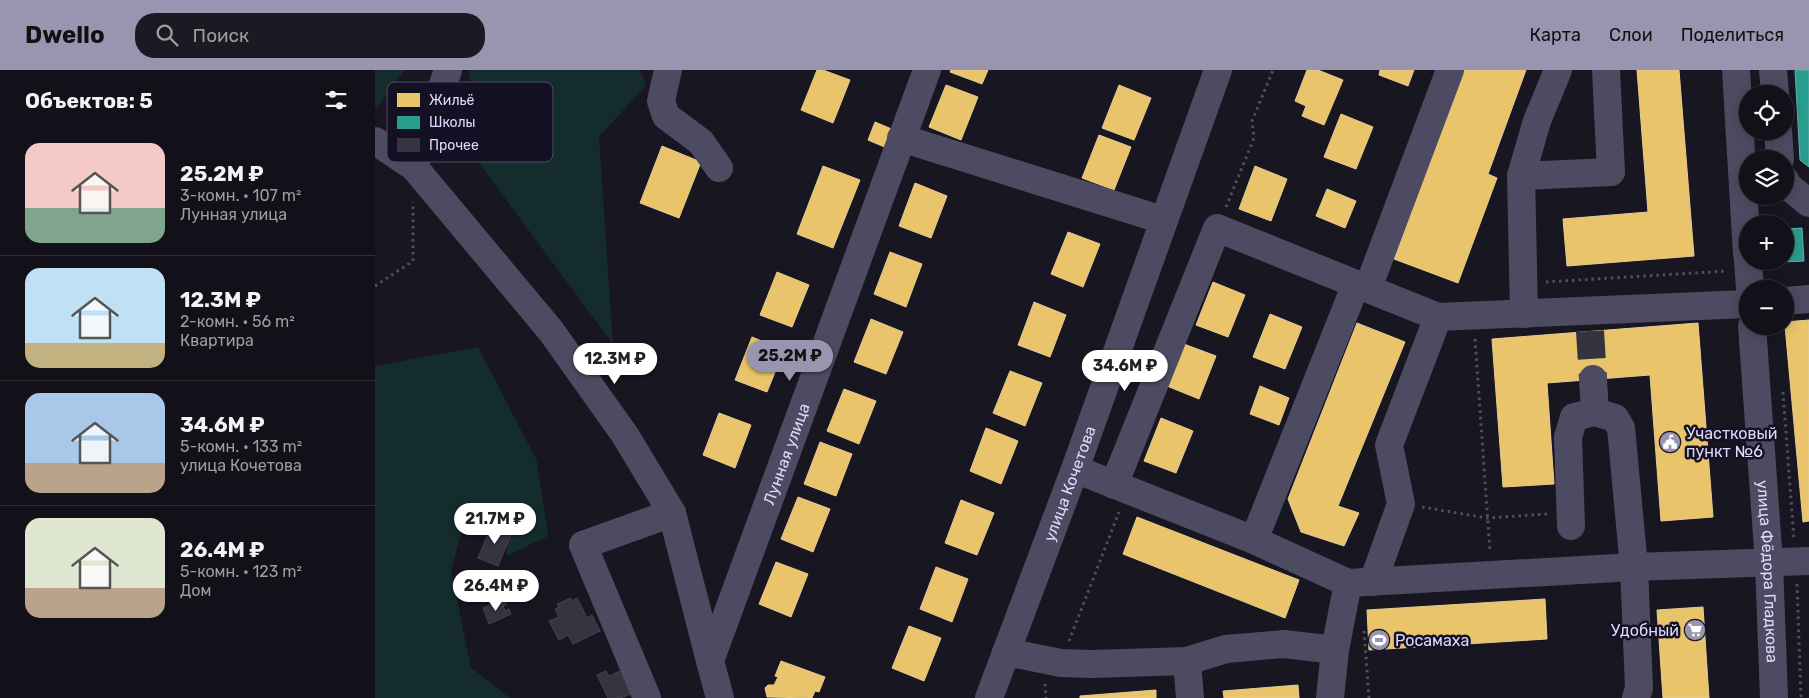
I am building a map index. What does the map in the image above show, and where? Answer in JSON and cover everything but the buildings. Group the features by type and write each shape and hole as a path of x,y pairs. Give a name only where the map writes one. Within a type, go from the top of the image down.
{"street":[{"path":"444,82 448,70"},
{"path":"668,70 661,101 666,116 701,142 719,168"},
{"name":"Лунная улица","path":"710,661 927,70"},
{"name":"улица Кочетова","path":"989,698 1075,469 1218,70"},
{"path":"1254,540 1362,286 1449,70"},
{"path":"1524,314 1521,176 1537,120 1558,70"},
{"path":"1521,176 1611,172 1606,70"},
{"path":"1735,70 1742,215"},
{"path":"1773,70 1774,85"},
{"path":"901,138 1163,220"},
{"path":"375,141 387,149"},
{"path":"408,162 414,166 551,331 625,435 672,513 720,698"},
{"path":"414,166 415,162"},
{"path":"1794,191 1809,203"},
{"path":"1121,488 1217,228 1438,317 1524,314 1589,321 1739,305"},
{"path":"1794,300 1809,299"},
{"path":"1330,698 1335,650 1361,582 1401,504 1389,445 1438,317"},
{"name":"улица Фёдора Гладкова","path":"1754,335 1769,563 1774,698"},
{"path":"1593,379 1595,412"},
{"path":"1571,519 1567,437 1575,418 1595,412 1615,418 1621,428 1634,567 1639,688 1636,698"},
{"path":"1075,469 1361,582 1634,567 1809,561"},
{"path":"647,698 583,545 672,513"},
{"path":"1006,652 1061,663 1187,661 1225,649 1284,644 1335,650"},
{"path":"1187,661 1190,698"}],"path":[{"path":"1217,228 1255,138 1253,121 1273,70"},
{"path":"375,286 413,261 414,166"},
{"path":"1523,284 1739,269"},
{"path":"1473,316 1491,575"},
{"path":"1061,663 1121,488"},
{"path":"1401,504 1487,518 1571,519"}],"green space":[{"path":"375,70 405,70 396,82 387,82 387,94 375,108"},
{"path":"469,70 640,70 646,85 599,137 613,344 481,166 480,162 553,162 553,82 470,82"},
{"path":"478,347 537,461 548,536 507,556 505,515 468,508 451,571 471,668 510,698 375,698 375,366"}],"tunnel":[{"path":"1590,331 1593,379"}],"place":[{"name":"Участковый пункт №6","path":"1670,442"},
{"name":"Удобный","path":"1695,630"},
{"name":"Росамаха","path":"1379,640"}]}
